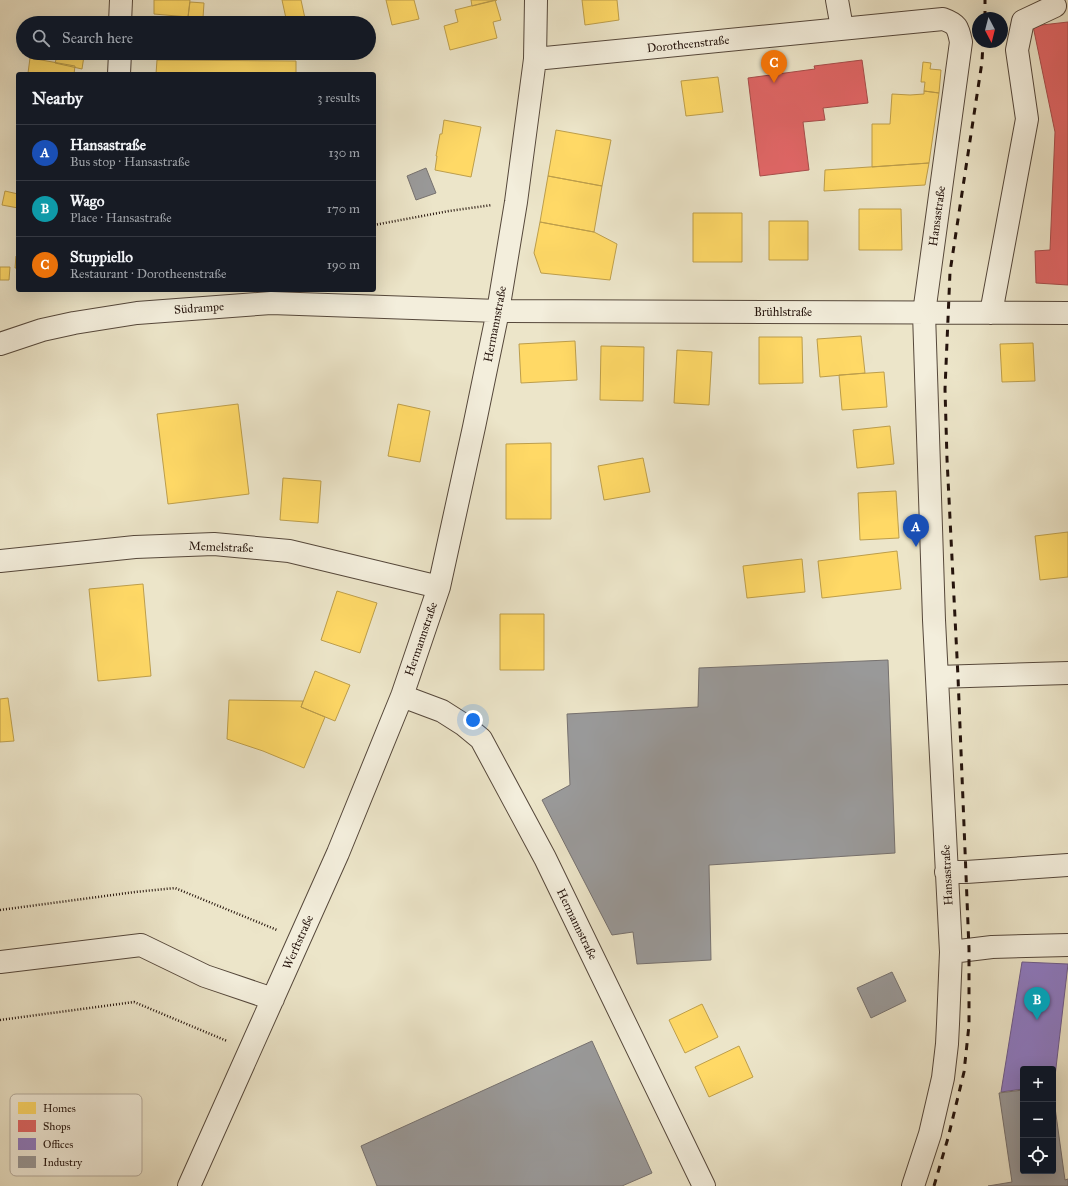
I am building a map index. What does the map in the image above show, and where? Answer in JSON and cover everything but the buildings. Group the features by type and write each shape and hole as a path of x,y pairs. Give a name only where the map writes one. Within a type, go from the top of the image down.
{"street":[{"path":"120,16 121,0"},
{"name":"Hermannstraße","path":"536,0 535,59 516,202 498,311 439,587 402,696 442,711 464,724 480,739 545,858 704,1186"},
{"path":"837,0 842,28"},
{"path":"991,313 1026,119 1017,50 1018,43 1023,21 1055,6"},
{"name":"Hansastraße","path":"871,26 942,19 953,23 958,31 961,42 924,313 937,677 951,952 947,1044 942,1078 930,1134 913,1186"},
{"name":"Dorotheenstraße","path":"535,59 871,26"},
{"path":"119,72 120,60"},
{"name":"Südrampe","path":"3,338 74,323 137,313 271,303 498,311"},
{"name":"Brühlstraße","path":"498,311 1068,313"},
{"name":"Memelstraße","path":"0,561 135,547 214,544 289,551 439,587"},
{"path":"937,677 1068,673"},
{"name":"Werftstraße","path":"189,1186 338,853 402,696"},
{"path":"946,872 1068,865"},
{"path":"0,962 141,945 205,976 273,999"},
{"path":"951,952 992,947 1068,945"}],"path":[{"path":"376,224 449,211 516,202"},
{"path":"0,910 175,888 300,939"},
{"path":"0,1020 134,1002 219,1038 250,1049"}],"railway":[{"path":"985,0 985,12"},
{"path":"934,1186 948,1138 964,1072 969,1025 969,949 945,389 950,272 982,62 983,48"}],"place":[{"name":"Stuppiello","path":"774,83"},
{"name":"Hansastraße","path":"916,547"},
{"name":"Wago","path":"1037,1020"}]}
